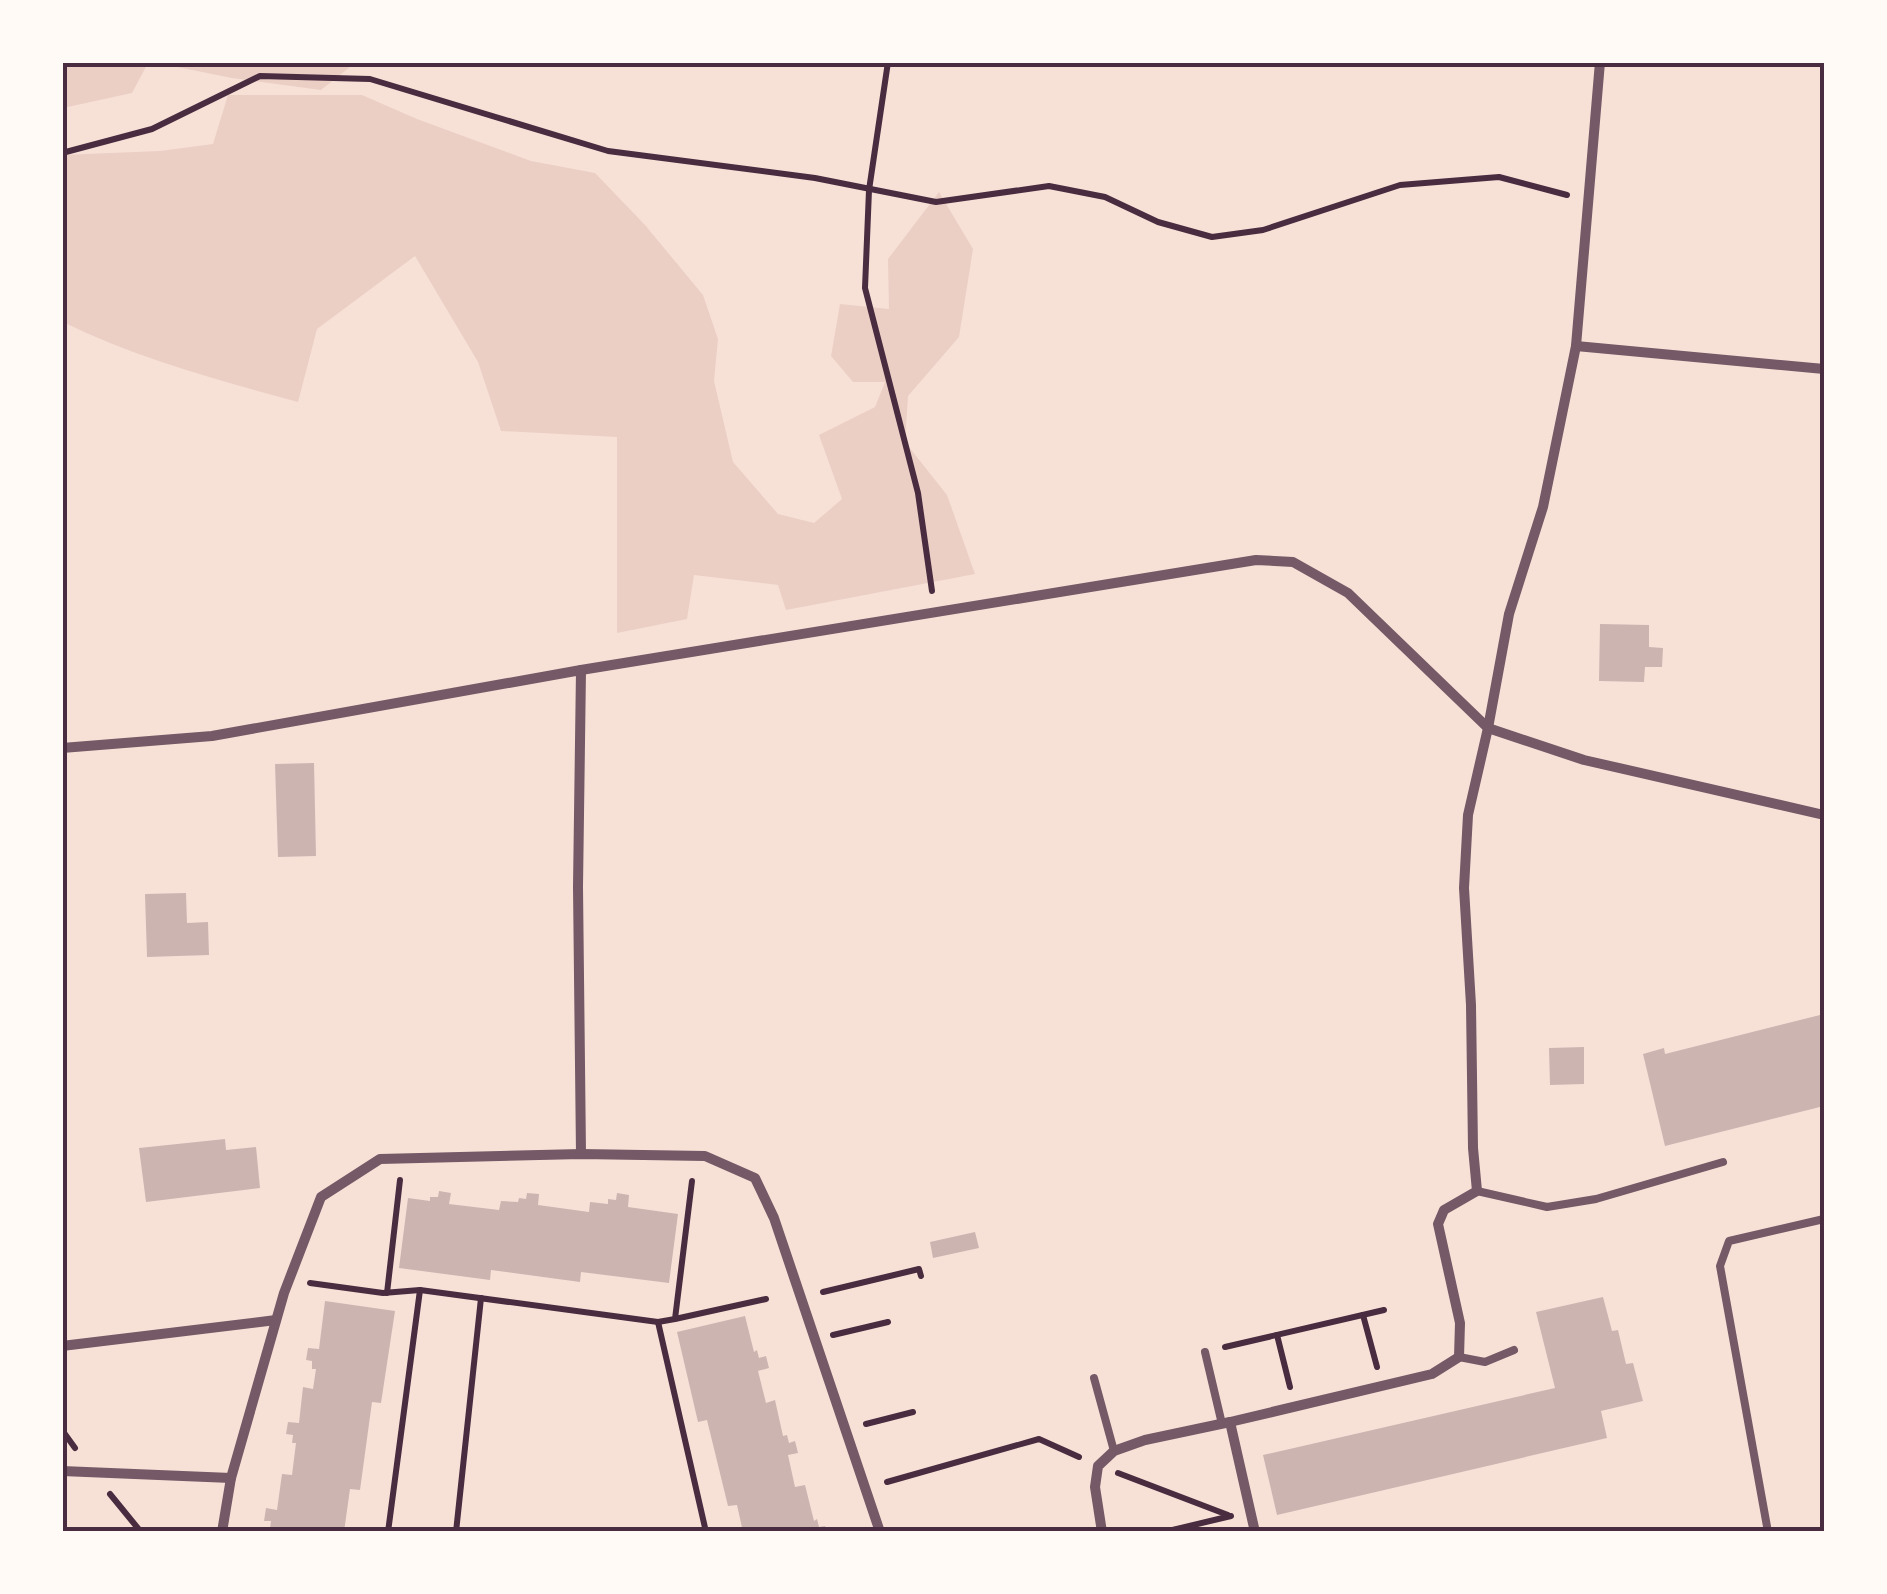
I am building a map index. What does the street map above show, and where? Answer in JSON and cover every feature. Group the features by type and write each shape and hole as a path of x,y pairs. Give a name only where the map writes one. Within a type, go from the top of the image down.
{"street":[{"path":"1102,1532 1096,1487 1098,1466 1114,1450 1432,1374 1459,1357 1460,1324 1438,1224 1444,1210 1478,1191 1473,1148 1472,1004 1464,888 1468,815 1508,614 1543,508 1576,346 1600,62"},
{"path":"1576,346 1824,369"},
{"path":"62,748 212,736 581,670 1256,560 1293,562 1348,593 1488,728 1584,760 1824,815"},
{"path":"581,670 581,1154"},
{"path":"222,1532 231,1478 276,1320 321,1197 380,1159 581,1154 706,1156 755,1178 774,1218 880,1532"},
{"path":"62,1346 276,1320"},
{"path":"1226,1423 1255,1532"},
{"path":"62,1471 231,1478"}],"lane":[{"path":"1478,1191 1547,1207 1596,1199 1723,1162"},
{"path":"1768,1532 1720,1266 1729,1241 1824,1219"},
{"path":"1459,1357 1486,1362 1514,1350"},
{"path":"1205,1352 1226,1423"},
{"path":"1094,1378 1114,1450"}],"path":[{"path":"888,62 869,190 866,288 918,493 936,612"},
{"path":"62,153 152,129 260,76 370,79 608,151 815,178 936,202 1049,186 1105,196 1158,222 1212,237 1263,230 1400,185 1499,177 1588,200"},
{"path":"387,1293 400,1178"},
{"path":"674,1319 692,1181"},
{"path":"801,1298 919,1269 921,1276"},
{"path":"289,1280 387,1293 420,1290 658,1322 766,1300"},
{"path":"388,1532 420,1290"},
{"path":"456,1532 482,1298"},
{"path":"1205,1352 1384,1310"},
{"path":"1363,1316 1382,1386"},
{"path":"658,1322 706,1532"},
{"path":"1276,1335 1295,1407"},
{"path":"866,1488 1038,1439 1230,1516"},
{"path":"1164,1532 1250,1512"}],"shaded area":[{"path":"63,62 148,63 132,93 63,108"},
{"path":"157,63 355,63 321,90"},
{"path":"228,95 362,95 531,161 595,173 703,295 718,339 714,381 733,462 778,514 814,523 842,499 819,435 875,407 885,382 853,382 831,356 840,304 889,309 888,259 939,192 973,249 959,337 908,396 905,442 947,495 975,574 786,610 778,585 694,575 687,619 617,633 617,437 501,431 478,362 415,256 317,329 298,402 149,358 63,322 62,155 160,151 213,144"}],"building":[{"path":"1600,624 1649,625 1649,647 1663,648 1662,667 1645,667 1644,682 1599,681"},
{"path":"314,763 316,856 278,857 275,764"},
{"path":"186,893 187,923 208,922 209,955 147,957 145,894"},
{"path":"1824,1014 1824,1106 1665,1146 1643,1054 1664,1048 1665,1054"},
{"path":"1584,1047 1584,1084 1550,1085 1549,1048"},
{"path":"225,1139 226,1150 256,1147 260,1188 146,1202 139,1148"},
{"path":"439,1191 451,1193 449,1204 499,1210 501,1201 518,1202 519,1198 526,1199 527,1193 539,1194 538,1205 589,1212 590,1202 608,1204 608,1199 616,1200 617,1193 629,1195 628,1207 678,1214 669,1283 581,1272 580,1282 491,1270 490,1280 399,1268 408,1198 430,1201 430,1197 438,1197"},
{"path":"975,1232 979,1248 933,1258 930,1242"},
{"path":"1603,1297 1612,1331 1618,1330 1626,1364 1633,1363 1643,1401 1601,1411 1607,1438 1277,1515 1263,1455 1555,1388 1536,1312"},
{"path":"325,1301 395,1311 381,1403 372,1402 360,1490 350,1489 344,1532 274,1532 270,1529 271,1521 264,1521 266,1508 277,1510 282,1474 292,1475 296,1443 292,1443 293,1435 286,1434 288,1422 299,1423 303,1387 313,1389 316,1369 312,1369 312,1361 306,1360 308,1348 319,1349"},
{"path":"745,1316 754,1352 757,1350 759,1358 766,1356 769,1368 758,1371 766,1403 775,1400 783,1436 787,1435 789,1443 795,1441 798,1453 788,1455 795,1487 805,1485 814,1521 817,1519 819,1527 825,1526 827,1532 743,1532 737,1505 728,1506 707,1420 698,1422 677,1332"}]}
